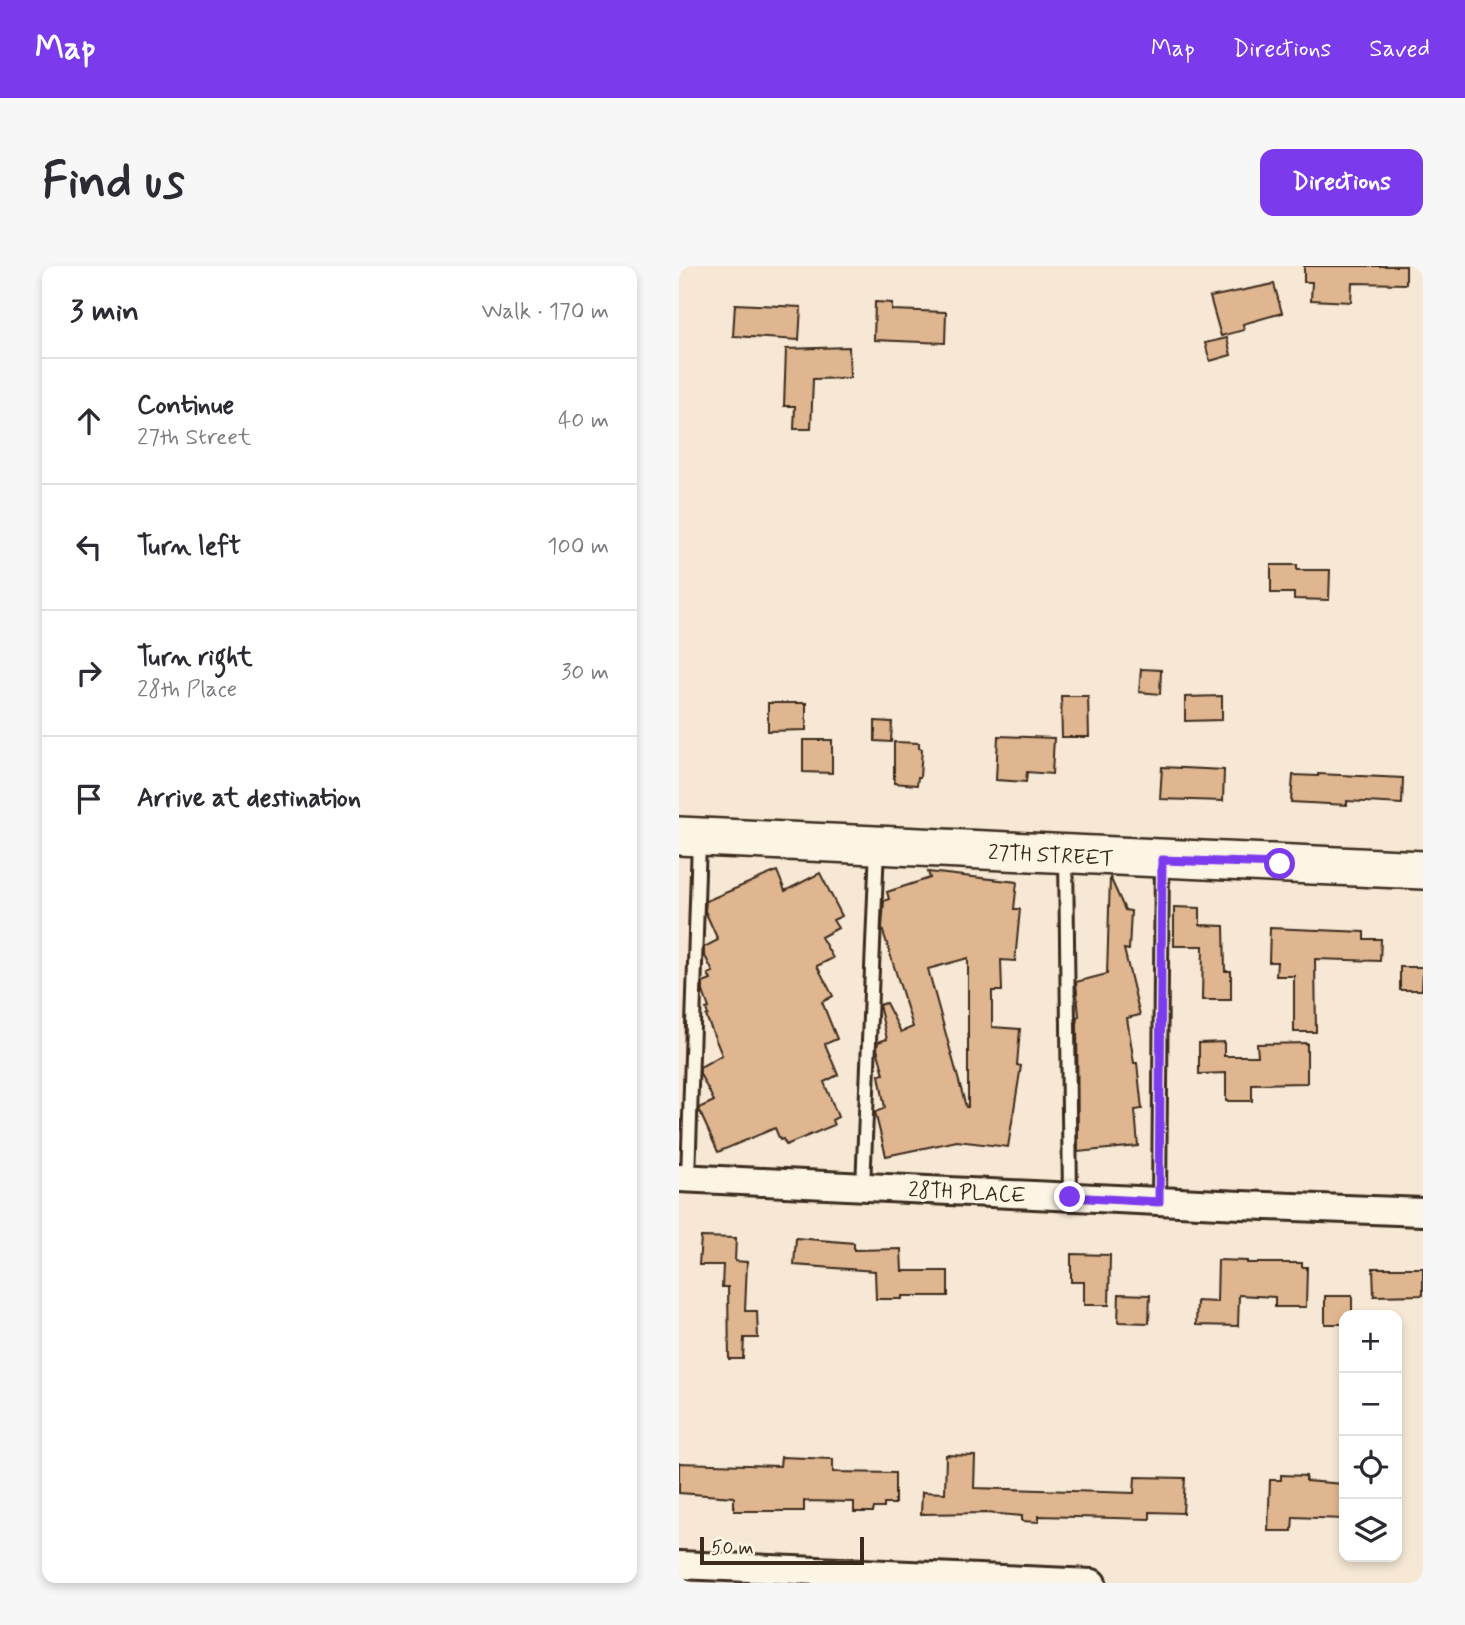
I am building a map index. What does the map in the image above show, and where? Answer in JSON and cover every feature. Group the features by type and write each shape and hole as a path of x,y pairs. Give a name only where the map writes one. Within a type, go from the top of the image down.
{"street":[{"name":"27TH STREET","path":"689,837 1423,870"},
{"name":"28TH PLACE","path":"684,1178 1159,1202 1423,1212"},
{"path":"679,1565 1092,1583"}],"lane":[{"path":"684,1178 689,837"},
{"path":"863,1187 877,847"},
{"path":"1066,855 1070,1197"},
{"path":"1159,1202 1162,860"}],"building":[{"path":"1304,266 1406,266 1406,284 1352,283 1351,302 1311,300 1312,282 1304,282"},
{"path":"1274,284 1282,313 1243,324 1244,330 1221,336 1210,297"},
{"path":"875,302 892,303 892,310 946,312 945,343 874,340"},
{"path":"735,304 801,307 799,340 733,336"},
{"path":"1227,338 1231,355 1210,361 1205,343"},
{"path":"849,347 850,378 813,379 811,429 794,429 795,406 784,406 786,349"},
{"path":"1271,565 1297,565 1297,570 1330,570 1329,600 1294,599 1294,593 1271,593"},
{"path":"1141,669 1161,670 1160,694 1139,692"},
{"path":"1061,696 1088,696 1089,737 1062,737"},
{"path":"1222,696 1222,720 1185,721 1185,697"},
{"path":"768,703 806,703 806,730 768,731"},
{"path":"875,721 892,722 891,742 875,741"},
{"path":"998,736 1054,738 1052,774 1027,772 1026,782 996,780"},
{"path":"803,740 832,740 832,773 803,772"},
{"path":"894,742 919,743 919,748 922,749 917,785 894,783"},
{"path":"1162,767 1224,770 1223,801 1160,799"},
{"path":"1293,775 1403,778 1402,804 1291,802"},
{"path":"777,871 785,891 820,873 842,916 833,920 838,928 821,937 833,958 817,966 833,996 822,1002 837,1039 825,1044 838,1075 824,1082 838,1117 832,1120 834,1125 786,1145 783,1139 780,1140 775,1128 718,1152 699,1110 714,1101 700,1074 700,1067 722,1055 706,1016 706,1009 709,1008 703,991 703,983 711,980 708,974 713,972 704,954 704,947 718,940 705,911 706,901"},
{"path":"928,872 1017,882 1014,909 1020,909 1015,961 1001,960 1002,991 992,991 992,1027 1020,1029 1017,1065 1021,1066 1008,1147 957,1141 886,1156 875,1112 885,1108 879,1075 884,1074 877,1049 878,1042 887,1039 879,1005 886,1003 901,1032 913,1027 882,928 884,901 889,899 887,892 930,878","holes":["968,958 968,1107 928,969"]},
{"path":"1110,877 1125,910 1131,911 1129,950 1124,949 1140,1015 1127,1018 1134,1063 1137,1063 1142,1109 1135,1110 1138,1146 1078,1152 1079,1016 1076,982 1107,974"},
{"path":"1174,907 1200,908 1200,925 1224,926 1225,971 1231,971 1231,1000 1202,1000 1203,946 1174,946"},
{"path":"1270,928 1364,932 1364,939 1381,939 1380,961 1315,959 1316,1032 1294,1032 1294,976 1276,976 1277,962 1269,962"},
{"path":"1400,967 1423,967 1422,990 1400,990"},
{"path":"1224,1042 1224,1056 1258,1056 1257,1044 1307,1043 1307,1083 1252,1084 1252,1101 1226,1101 1226,1073 1199,1074 1199,1043"},
{"path":"701,1237 736,1238 735,1261 747,1262 745,1311 757,1311 758,1338 744,1338 743,1359 729,1359 728,1287 722,1287 723,1265 699,1265"},
{"path":"796,1238 854,1243 854,1250 901,1249 902,1271 948,1271 948,1296 876,1299 875,1271 794,1265"},
{"path":"1071,1254 1110,1255 1109,1305 1084,1305 1084,1282 1071,1282"},
{"path":"1218,1260 1302,1263 1302,1267 1307,1267 1306,1307 1275,1307 1275,1297 1239,1295 1238,1326 1196,1325 1197,1301 1217,1302"},
{"path":"1373,1268 1423,1268 1423,1295 1374,1296"},
{"path":"1119,1294 1150,1295 1149,1323 1118,1322"},
{"path":"1325,1296 1352,1296 1352,1310 1339,1310 1339,1324 1325,1324"},
{"path":"946,1455 975,1456 974,1488 1134,1493 1135,1477 1185,1478 1183,1513 1150,1512 1150,1519 1039,1516 1039,1522 1022,1521 1022,1516 987,1513 921,1514 922,1492 945,1493"},
{"path":"781,1457 833,1459 833,1472 895,1473 895,1504 884,1504 884,1508 874,1508 873,1512 854,1512 854,1502 804,1501 804,1511 734,1511 734,1497 679,1493 679,1463 780,1466"},
{"path":"1281,1475 1306,1476 1306,1481 1339,1484 1339,1519 1293,1517 1292,1531 1268,1531 1270,1480 1281,1480"}],"route":[{"path":"1070,1197 1159,1202 1162,860 1280,864"}]}
